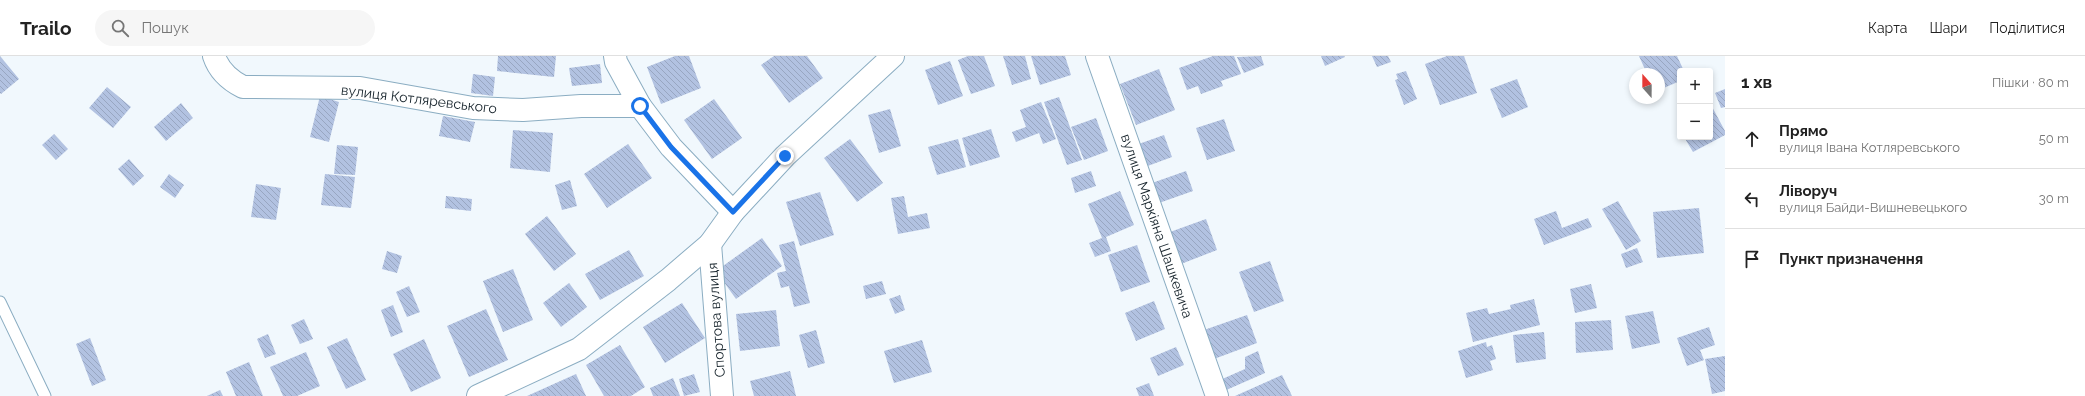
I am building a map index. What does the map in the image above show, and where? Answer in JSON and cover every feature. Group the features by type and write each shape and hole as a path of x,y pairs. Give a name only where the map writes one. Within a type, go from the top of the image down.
{"street":[{"name":"вулиця Котляревського","path":"214,56 216,63 228,80 243,87 360,88 473,108 523,110 581,106 640,106"},
{"path":"615,56 616,62 640,106 671,147 733,212"},
{"path":"478,396 579,349 668,280 710,244 733,212 785,156 893,56"},
{"name":"вулиця Маркіяна Шашкевича","path":"1098,56 1217,396"},
{"name":"Спортова вулиця","path":"710,244 722,396"}],"lane":[{"path":"0,302 45,396"}],"building":[{"path":"0,56 19,79 1,94 0,93"},
{"path":"498,56 556,56 554,77 497,71"},
{"path":"675,56 689,56 701,88 661,104 647,67"},
{"path":"774,56 807,56 823,78 789,103 761,65"},
{"path":"968,56 984,56 995,86 971,94 958,60"},
{"path":"1003,56 1025,56 1031,79 1012,85"},
{"path":"1031,56 1065,56 1071,75 1040,85"},
{"path":"1213,56 1234,56 1241,74 1221,81 1223,86 1201,94 1198,86 1187,90 1179,68"},
{"path":"1261,56 1264,65 1244,73 1237,57"},
{"path":"1321,56 1344,56 1345,57 1325,66"},
{"path":"1372,56 1388,56 1391,62 1377,67"},
{"path":"1447,56 1464,56 1477,93 1440,105 1425,64"},
{"path":"1639,56 1677,56 1683,68 1677,68 1677,82 1665,87 1665,68 1644,68"},
{"path":"950,61 963,96 938,105 925,70"},
{"path":"600,64 602,83 572,86 569,68"},
{"path":"1159,69 1175,110 1136,125 1120,84"},
{"path":"1406,71 1417,99 1404,105 1395,80 1398,79 1396,74"},
{"path":"473,74 495,77 493,96 471,93"},
{"path":"1517,79 1528,107 1502,118 1490,89"},
{"path":"107,87 131,107 113,128 89,108"},
{"path":"1725,89 1725,107 1721,108 1715,93"},
{"path":"320,96 339,102 329,142 310,137"},
{"path":"1059,97 1082,160 1067,165 1044,102"},
{"path":"714,99 742,138 712,159 684,120"},
{"path":"1041,102 1056,139 1043,144 1039,133 1016,142 1012,132 1026,127 1020,110"},
{"path":"181,103 193,118 166,141 154,127"},
{"path":"890,109 901,146 879,153 868,115"},
{"path":"1713,109 1725,131 1725,135 1693,152 1686,140 1713,140"},
{"path":"443,116 475,122 470,142 439,136"},
{"path":"1096,118 1108,151 1084,160 1071,127"},
{"path":"1224,119 1235,151 1207,160 1196,128"},
{"path":"991,129 1000,157 970,166 962,138"},
{"path":"513,130 553,133 550,172 510,168"},
{"path":"54,134 68,149 56,160 42,145"},
{"path":"1164,135 1172,157 1145,167 1136,145"},
{"path":"850,139 883,183 857,202 824,158"},
{"path":"958,139 966,167 937,175 928,147"},
{"path":"628,144 652,178 607,208 584,174"},
{"path":"337,145 358,147 355,175 334,174"},
{"path":"129,159 144,176 133,186 118,169"},
{"path":"1091,171 1096,186 1075,193 1071,178"},
{"path":"1186,171 1193,191 1159,203 1152,183"},
{"path":"169,174 184,185 175,198 160,187"},
{"path":"325,174 355,177 351,208 321,205"},
{"path":"570,180 577,206 562,210 555,185"},
{"path":"256,184 281,188 276,220 251,217"},
{"path":"1120,191 1134,225 1106,237 1111,251 1095,257 1089,243 1102,238 1088,204"},
{"path":"820,192 834,235 800,246 786,202"},
{"path":"446,196 472,199 471,211 445,208"},
{"path":"904,196 908,217 927,213 930,228 898,234 891,198"},
{"path":"1618,201 1641,241 1626,250 1602,209"},
{"path":"1699,208 1704,253 1657,258 1653,212"},
{"path":"1556,211 1562,228 1588,218 1592,227 1544,245 1534,219"},
{"path":"547,216 576,254 554,271 525,234"},
{"path":"1206,219 1217,250 1181,264 1170,232"},
{"path":"762,238 782,266 736,299 716,271"},
{"path":"794,241 810,303 794,307 789,286 781,288 777,273 786,271 779,245"},
{"path":"1137,245 1150,282 1121,292 1108,255"},
{"path":"1637,248 1643,262 1626,268 1621,254"},
{"path":"629,250 644,276 600,300 585,274"},
{"path":"387,251 402,256 397,273 382,269"},
{"path":"1270,261 1284,301 1254,312 1239,272"},
{"path":"513,269 533,320 503,332 483,281"},
{"path":"882,281 886,294 866,299 863,286"},
{"path":"569,283 587,307 561,327 543,303"},
{"path":"1591,284 1597,308 1575,313 1570,289"},
{"path":"409,286 420,312 407,317 396,292"},
{"path":"900,295 905,310 895,314 889,299"},
{"path":"1534,299 1540,325 1473,342 1466,313 1487,308 1489,314 1511,309 1510,305"},
{"path":"1154,301 1165,329 1136,341 1125,313"},
{"path":"682,303 705,338 665,363 643,327"},
{"path":"393,305 403,332 391,337 381,310"},
{"path":"486,309 508,360 469,377 447,326"},
{"path":"776,310 780,346 740,351 736,314"},
{"path":"1653,311 1660,343 1632,349 1625,316"},
{"path":"1247,315 1257,343 1214,359 1204,330"},
{"path":"304,319 313,339 300,344 291,325"},
{"path":"1611,320 1613,350 1576,353 1575,322"},
{"path":"1709,327 1715,345 1700,350 1704,360 1687,366 1677,338"},
{"path":"816,330 825,363 808,368 799,335"},
{"path":"1544,332 1546,359 1516,363 1513,335"},
{"path":"268,334 276,354 265,358 257,339"},
{"path":"90,338 106,380 92,386 76,344"},
{"path":"347,338 366,380 346,389 327,347"},
{"path":"424,339 441,378 411,392 393,354"},
{"path":"922,340 932,372 894,383 884,351"},
{"path":"1486,342 1487,347 1492,345 1496,359 1490,361 1493,370 1466,378 1458,351"},
{"path":"620,345 645,387 631,396 604,396 586,365"},
{"path":"1176,347 1184,365 1158,376 1150,358"},
{"path":"1258,351 1265,373 1224,391 1220,380 1245,369 1245,357"},
{"path":"306,352 320,386 297,396 283,396 270,367"},
{"path":"1725,356 1725,391 1712,394 1705,359"},
{"path":"249,362 263,396 236,396 226,372"},
{"path":"790,371 796,396 754,396 750,381"},
{"path":"576,374 586,396 527,396"},
{"path":"694,374 700,392 684,396 679,379"},
{"path":"1282,375 1292,396 1235,396"},
{"path":"673,378 680,396 653,396 650,388"},
{"path":"1149,383 1154,396 1139,396 1136,388"},
{"path":"220,390 223,396 207,396"}],"route":[{"path":"640,106 671,147 733,212 785,156"}]}
